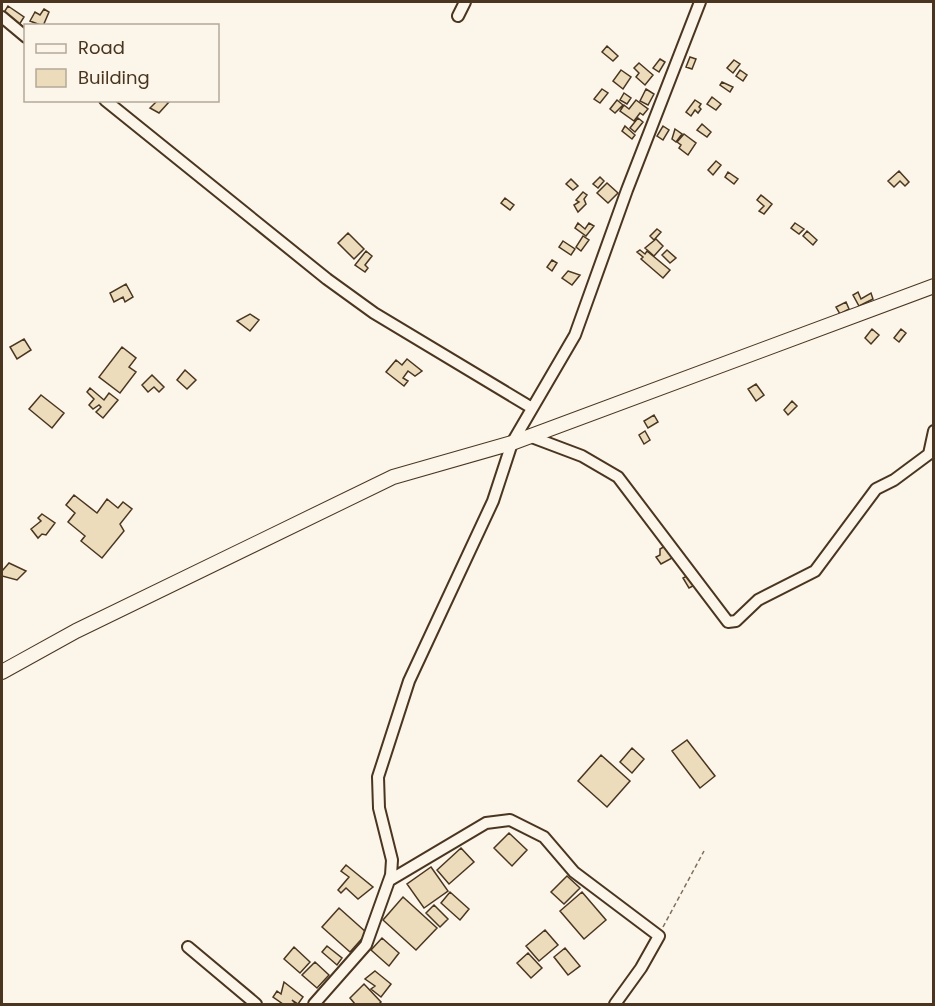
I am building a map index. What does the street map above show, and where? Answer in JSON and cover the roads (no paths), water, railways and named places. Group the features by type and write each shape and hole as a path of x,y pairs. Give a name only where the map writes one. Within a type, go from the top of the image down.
{"main road":[{"path":"2,672 76,631 393,477 512,443 933,286"}],"street":[{"path":"458,16 465,2"},
{"path":"314,1005 366,945 390,880 392,860 379,808 378,777 409,681 493,501 512,443 575,335 627,190 700,2"},
{"path":"2,17 24,35"},
{"path":"107,102 327,279 374,313 532,408"},
{"path":"529,436 582,456 618,477 728,622 736,621 758,600 815,571 876,489 894,480 929,454 933,431"},
{"path":"390,880 486,823 510,820 544,837 574,872 659,936 641,968 615,1005"},
{"path":"188,947 256,1005"}]}
